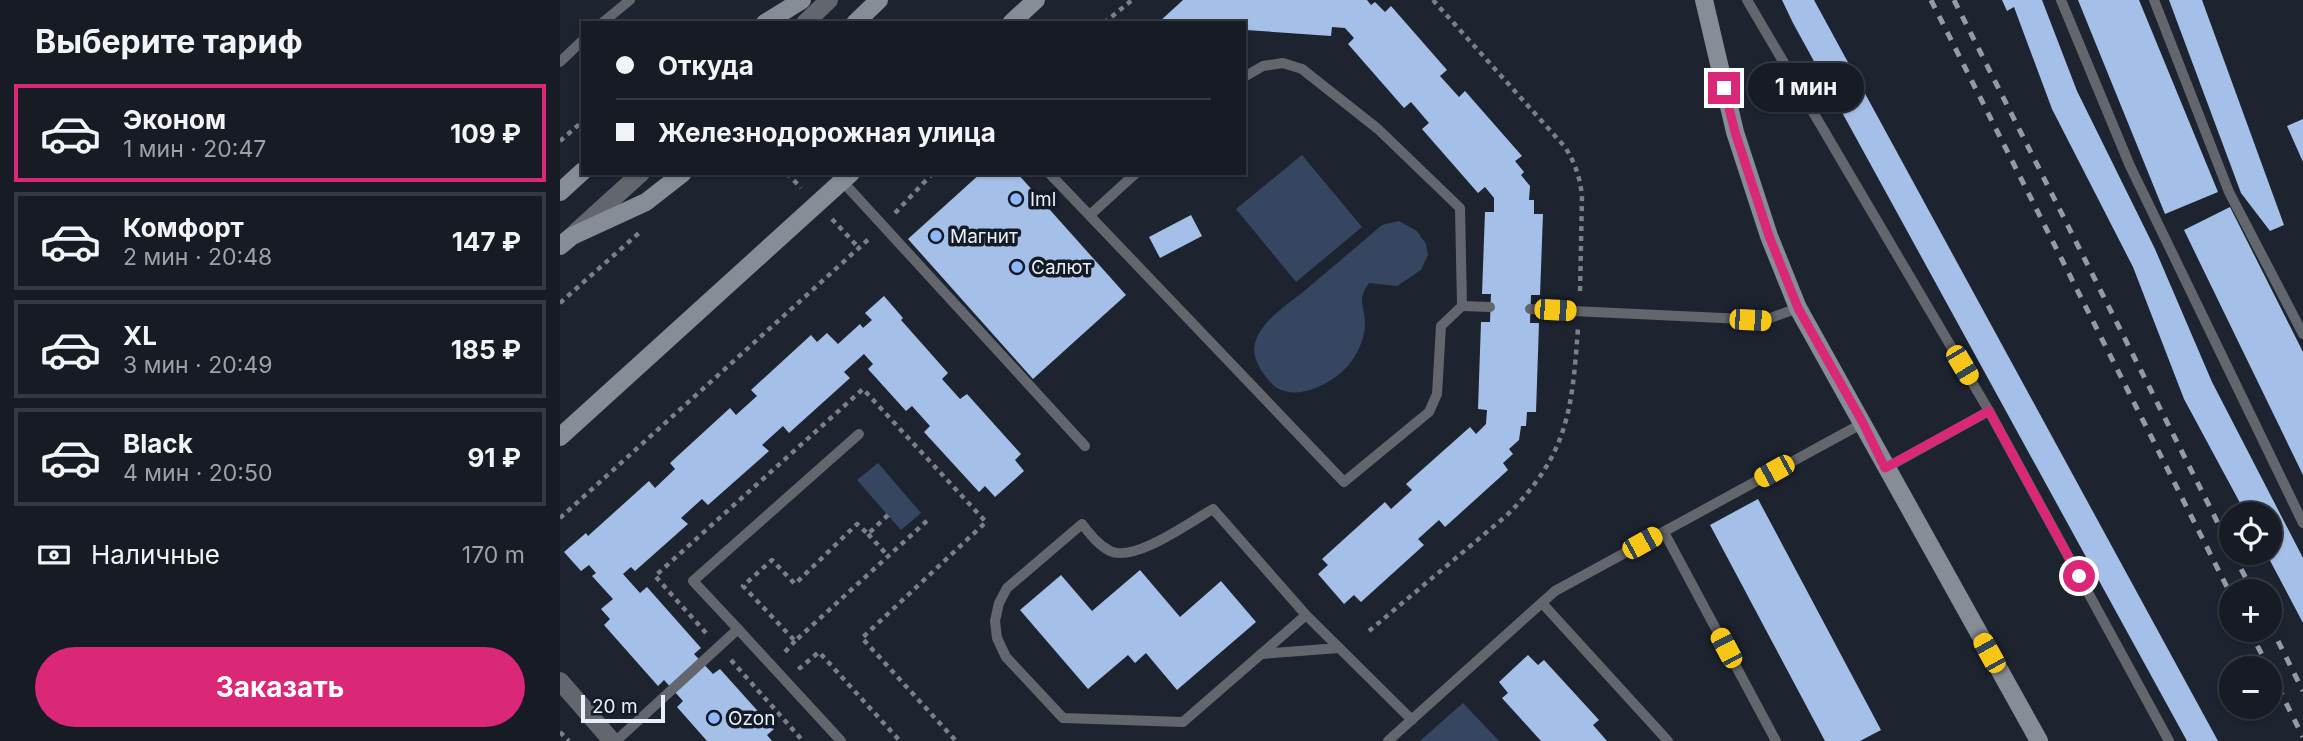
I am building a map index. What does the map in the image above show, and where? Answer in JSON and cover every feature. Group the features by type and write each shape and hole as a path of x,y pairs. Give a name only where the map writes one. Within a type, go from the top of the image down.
{"street":[{"path":"768,21 802,0"},
{"path":"807,21 829,0"},
{"path":"857,21 879,0"},
{"path":"1013,21 1036,0"},
{"path":"1704,0 1735,132 1769,236 1798,308 2039,741"},
{"path":"560,191 581,173"},
{"path":"566,241 639,175"},
{"path":"566,241 646,202 680,175"},
{"path":"560,437 847,177"},
{"path":"560,681 614,741"}],"lane":[{"path":"604,21 630,0"},
{"path":"1747,0 1989,411 2169,741"},
{"path":"2062,0 2130,166 2303,523"},
{"path":"2154,0 2229,192 2303,334"},
{"path":"560,62 581,42"},
{"path":"1051,175 1345,482 1429,412 1437,394 1441,327 1462,306 1460,208 1378,129 1302,69 1283,64 1263,66 1246,76"},
{"path":"1090,215 1134,175"},
{"path":"847,177 883,226 1085,446"},
{"path":"1462,306 1490,307"},
{"path":"1530,309 1765,320 1798,308"},
{"path":"1885,468 1989,411"},
{"path":"1388,741 1555,591 1863,423"},
{"path":"841,741 694,581 859,434"},
{"path":"1306,615 1183,722 1063,718 1006,657 997,638 995,621 999,603 1007,588 1082,524 1098,543 1112,552 1126,554 1140,550 1213,509 1306,615 1412,720"},
{"path":"1664,531 1776,741"},
{"path":"1542,603 1668,741"},
{"path":"614,741 738,629"},
{"path":"1261,654 1339,648"}],"path":[{"path":"1106,21 1132,0"},
{"path":"560,141 581,123"},
{"path":"560,518 883,226 931,175"},
{"path":"560,303 643,229"},
{"path":"655,576 863,389 986,522 862,638 956,741"},
{"path":"868,534 888,515"},
{"path":"900,741 819,652 800,668 784,651 929,519"},
{"path":"795,641 743,586 772,560 795,584 857,523 888,556"},
{"path":"560,732 569,741"}],"shaded area":[{"path":"1302,155 1362,227 1296,282 1236,209"},
{"path":"1399,221 1417,231 1426,244 1428,255 1421,270 1397,286 1369,283 1362,299 1365,324 1363,337 1355,356 1343,371 1313,389 1287,392 1276,387 1261,370 1255,355 1256,340 1265,325 1382,225"},
{"path":"878,463 921,513 901,530 857,480"},
{"path":"1463,703 1499,741 1420,741"}],"building":[{"path":"1183,0 1367,0 1371,5 1375,2 1385,12 1391,6 1447,70 1440,76 1459,97 1465,91 1522,156 1515,161 1530,186 1529,200 1534,200 1534,214 1543,214 1540,295 1531,295 1530,323 1539,323 1536,412 1527,412 1526,426 1521,426 1519,440 1509,449 1513,454 1503,463 1508,470 1445,527 1439,520 1418,539 1424,545 1361,602 1354,595 1344,604 1318,574 1328,565 1322,559 1385,502 1391,509 1412,490 1406,484 1470,427 1476,434 1486,424 1487,410 1478,409 1481,322 1490,322 1491,294 1482,294 1485,212 1494,212 1494,198 1485,187 1478,193 1422,129 1429,123 1411,102 1404,108 1348,44 1354,38 1345,28 1332,27 1331,36 1246,30 1246,21 1160,21"},
{"path":"1782,0 1814,0 2218,741 2187,741"},
{"path":"2002,0 2042,0 2077,91 2155,249 2212,382 2274,502 2240,502 2184,399 2133,267 2052,109 2014,7 2007,11"},
{"path":"2078,0 2139,0 2218,192 2165,214"},
{"path":"2169,0 2202,0 2284,225 2270,231 2241,193"},
{"path":"2303,119 2303,162 2287,126"},
{"name":"Салют","path":"979,175 1019,175 1126,295 1033,379 908,239"},
{"path":"2230,207 2303,352 2303,475 2184,230"},
{"path":"1191,215 1202,236 1160,258 1149,237"},
{"path":"884,296 903,318 901,320 948,373 942,379 960,399 967,394 1021,454 1015,460 1024,471 995,497 985,486 979,492 924,432 930,426 912,406 906,411 868,369 873,364 864,354 844,372 850,378 789,433 783,426 762,445 769,451 708,505 702,499 681,518 688,524 635,571 631,567 623,574 640,593 647,587 701,648 694,654 713,674 720,669 774,729 767,735 772,741 707,741 677,707 683,701 664,680 658,686 604,625 610,619 601,609 613,599 592,576 596,573 589,565 581,571 564,552 586,533 588,536 649,481 655,488 675,469 670,463 730,408 736,415 757,396 751,390 811,335 817,342 827,333 838,344 860,324 863,328 872,320 865,313"},
{"path":"1758,499 1881,730 1860,741 1825,741 1710,525"},
{"path":"2282,517 2303,558 2303,623 2272,565 2282,565"},
{"path":"1140,570 1180,617 1221,581 1256,622 1177,690 1146,653 1135,663 1128,655 1088,689 1020,610 1061,575 1092,611"},
{"path":"1528,655 1538,665 1544,660 1599,720 1593,725 1607,741 1541,741 1502,698 1508,693 1499,682"}],"railway":[{"path":"1931,0 2223,579"},
{"path":"1954,0 2219,525"},
{"path":"2239,565 2246,579"},
{"path":"2255,642 2263,656"},
{"path":"2278,642 2303,691"},
{"path":"2282,695 2303,737"}],"place":[{"name":"Iml","path":"1016,199"},
{"name":"Магнит","path":"936,236"},
{"name":"Салют","path":"1017,267"},
{"name":"Ozon","path":"714,718"}],"route":[{"path":"1724,88 1735,132 1769,236 1798,308 1863,423 1885,468 1989,411 2079,576"}]}
